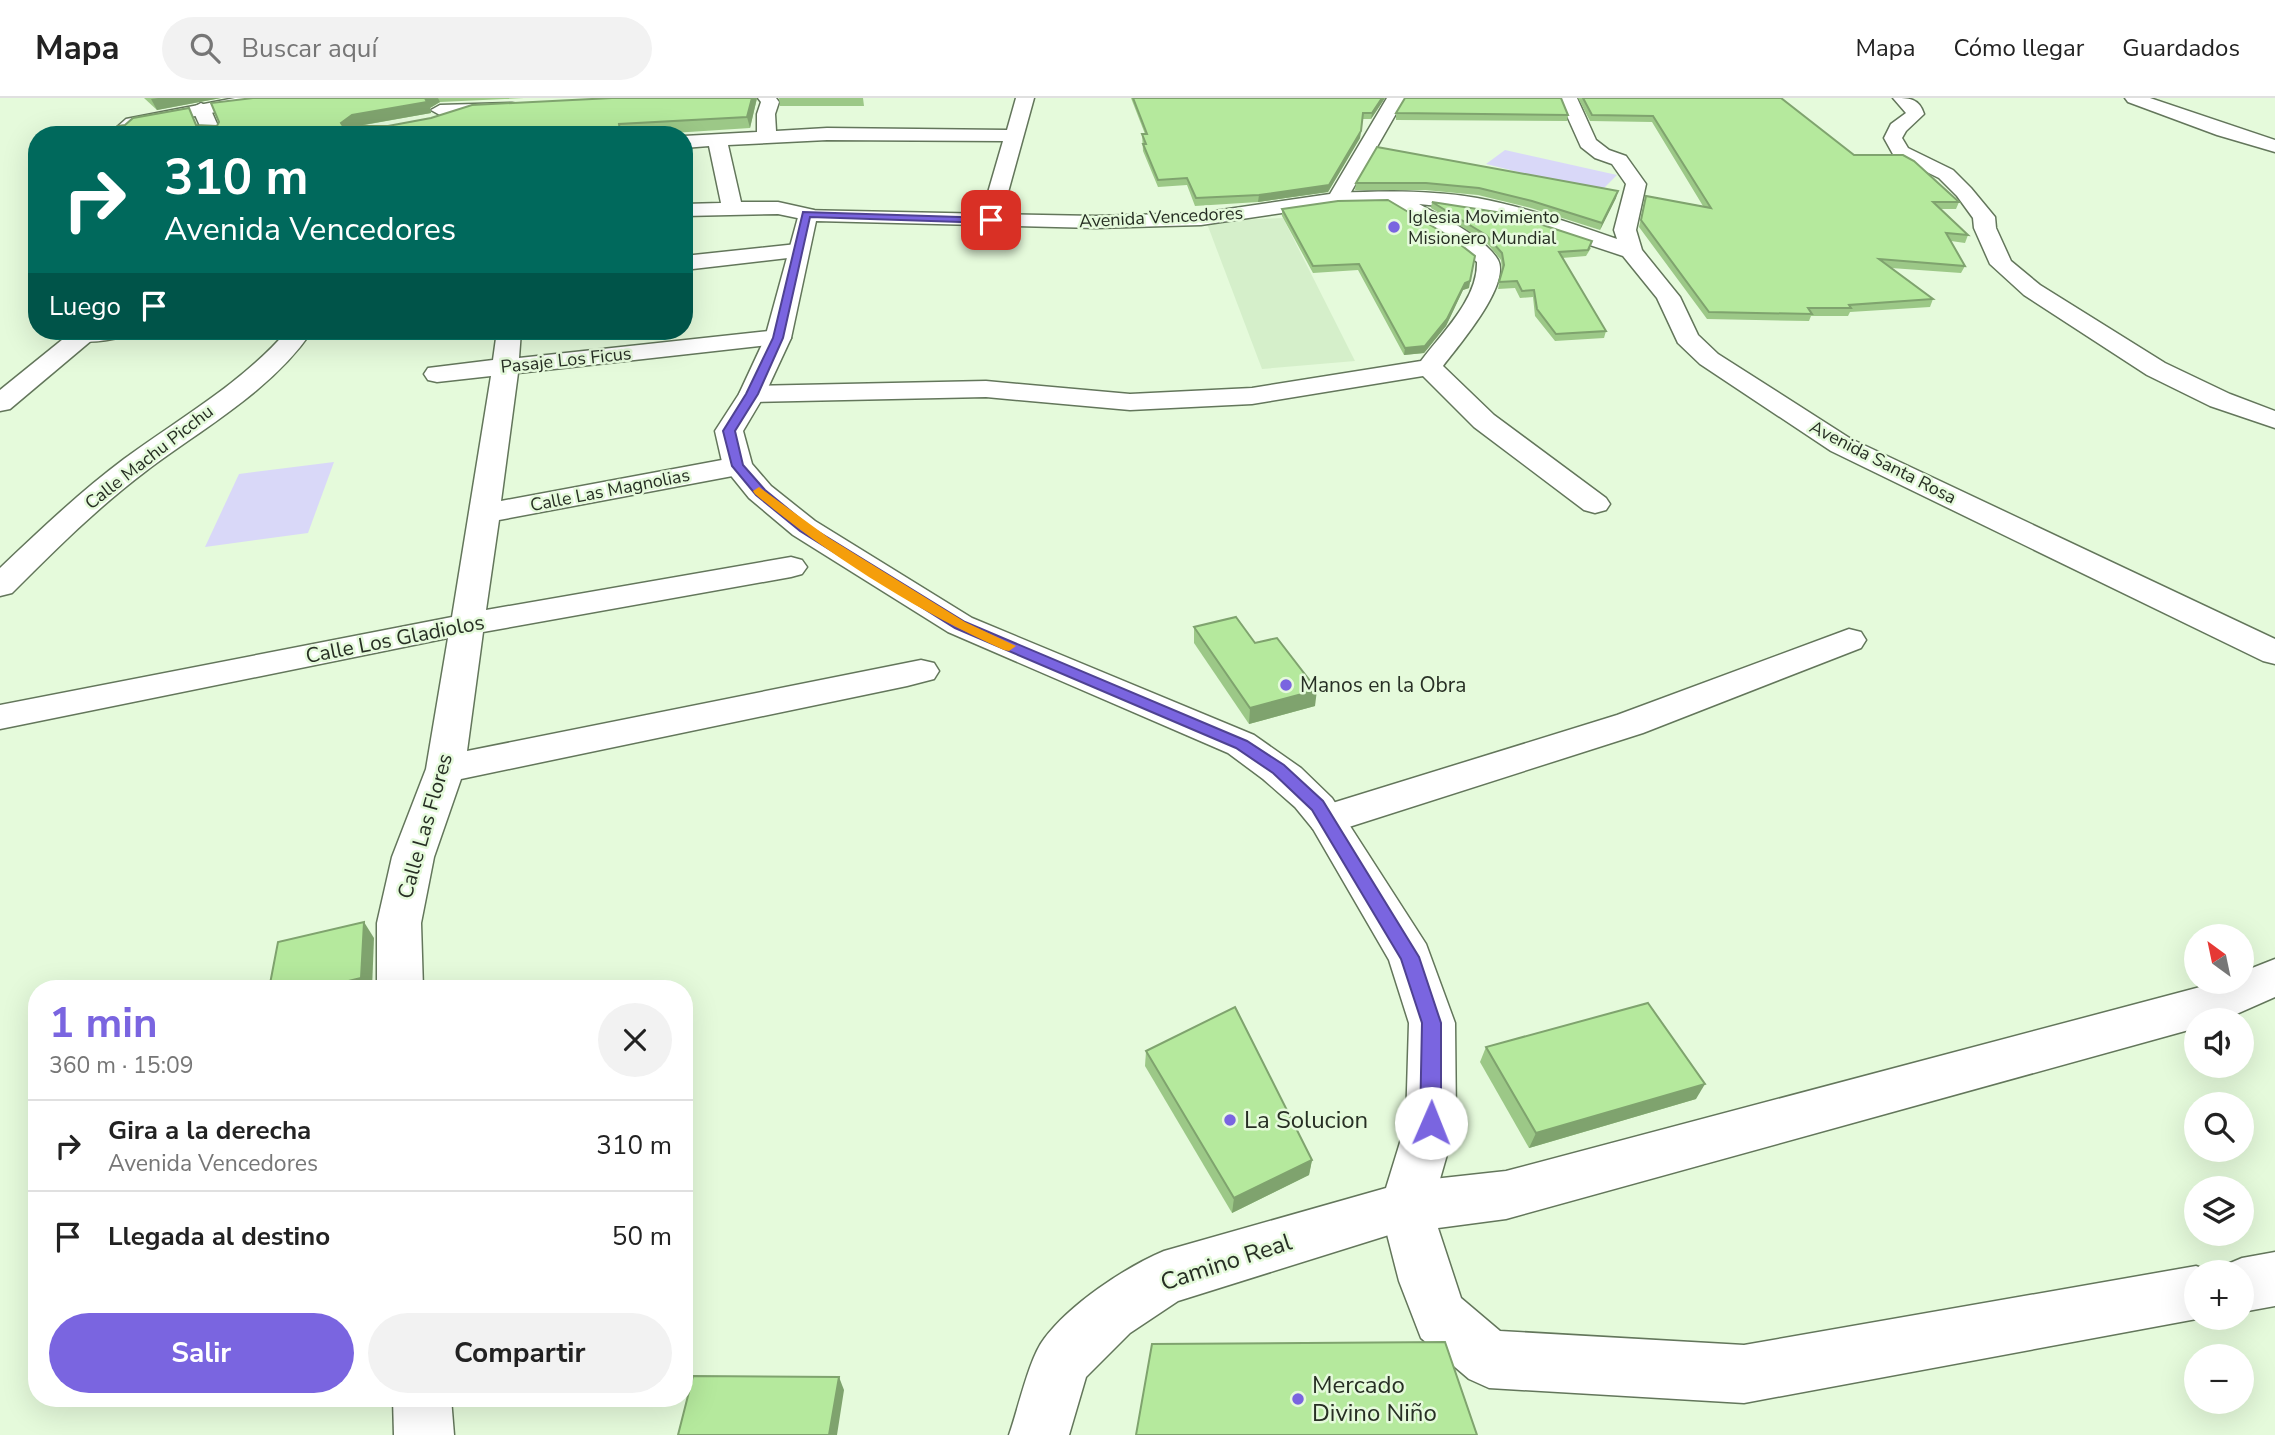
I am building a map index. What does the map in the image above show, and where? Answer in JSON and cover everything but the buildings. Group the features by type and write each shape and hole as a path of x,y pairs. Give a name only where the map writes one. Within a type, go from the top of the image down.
{"street":[{"path":"136,126 201,108 285,98"},
{"path":"447,98 440,110 531,106"},
{"path":"767,98 770,102 766,114 767,137"},
{"path":"991,220 1025,98"},
{"path":"1337,199 1396,98"},
{"path":"1568,98 1588,143 1602,155 1619,160 1636,184 1625,230 1631,251"},
{"path":"1902,98 1913,106 1915,114 1898,128 1894,138 1901,152 1946,174 1964,192 1984,217 1985,228 2001,264 2032,290 2156,369 2220,400 2275,420"},
{"path":"2133,98 2275,146"},
{"path":"201,108 209,126"},
{"path":"429,123 477,108"},
{"path":"693,141 872,133 1015,136"},
{"path":"717,139 732,207"},
{"path":"752,394 985,389 1130,402 1252,396 1429,367 1483,292 1489,276 1488,261 1474,247 1391,197"},
{"name":"Avenida Vencedores","path":"693,209 778,208 831,217 1096,222 1201,219 1337,199 1391,197 1455,201 1497,208 1631,251"},
{"path":"807,214 778,338 752,394 729,431 738,466 760,492 804,528 960,625 1241,744 1278,769 1317,806 1410,957 1432,1023 1431,1123 1406,1206 1426,1281 1441,1318 1489,1359 1744,1374 2184,1295"},
{"path":"693,263 797,251"},
{"name":"Avenida Santa Rosa","path":"1631,251 1668,297 1687,338 1709,359 1841,445 2275,653"},
{"name":"Pasaje Los Ficus","path":"437,374 778,338"},
{"path":"0,403 76,340"},
{"name":"Calle Machu Picchu","path":"0,586 76,514 132,467 250,380 293,340"},
{"path":"506,367 508,340"},
{"name":"Calle Las Flores","path":"400,980 399,923 412,857 445,769 506,367"},
{"path":"1429,367 1484,421 1595,503"},
{"name":"Calle Las Magnolias","path":"483,514 738,466"},
{"name":"Calle Los Gladiolos","path":"0,717 467,624 791,567"},
{"path":"1327,819 1630,724 1849,640"},
{"path":"445,769 662,726 814,692 880,682 921,671"},
{"name":"Camino Real","path":"1039,1435 1063,1360 1110,1313 1164,1278 1406,1206 1520,1192 2218,1003 2275,977"},
{"path":"2254,1282 2275,1279"},
{"path":"422,1407 424,1435"}],"shaded area":[{"path":"1505,150 1617,175 1600,192 1486,164"},
{"path":"1283,218 1355,361 1262,369 1206,221"},
{"path":"334,462 308,533 205,547 239,474"}],"slow traffic":[{"path":"759,491 824,541 960,625 1009,646"}],"place":[{"name":"Iglesia Movimiento Misionero Mundial","path":"1394,227"},
{"name":"Manos en la Obra","path":"1286,685"},
{"name":"La Solucion","path":"1230,1120"},
{"name":"Mercado Divino Niño","path":"1298,1399"}],"route":[{"path":"991,220 831,217 807,214 778,338 752,394 729,431 738,466 760,492 804,528 960,625 1241,744 1278,769 1327,819 1410,957 1432,1023 1431,1123"}]}
